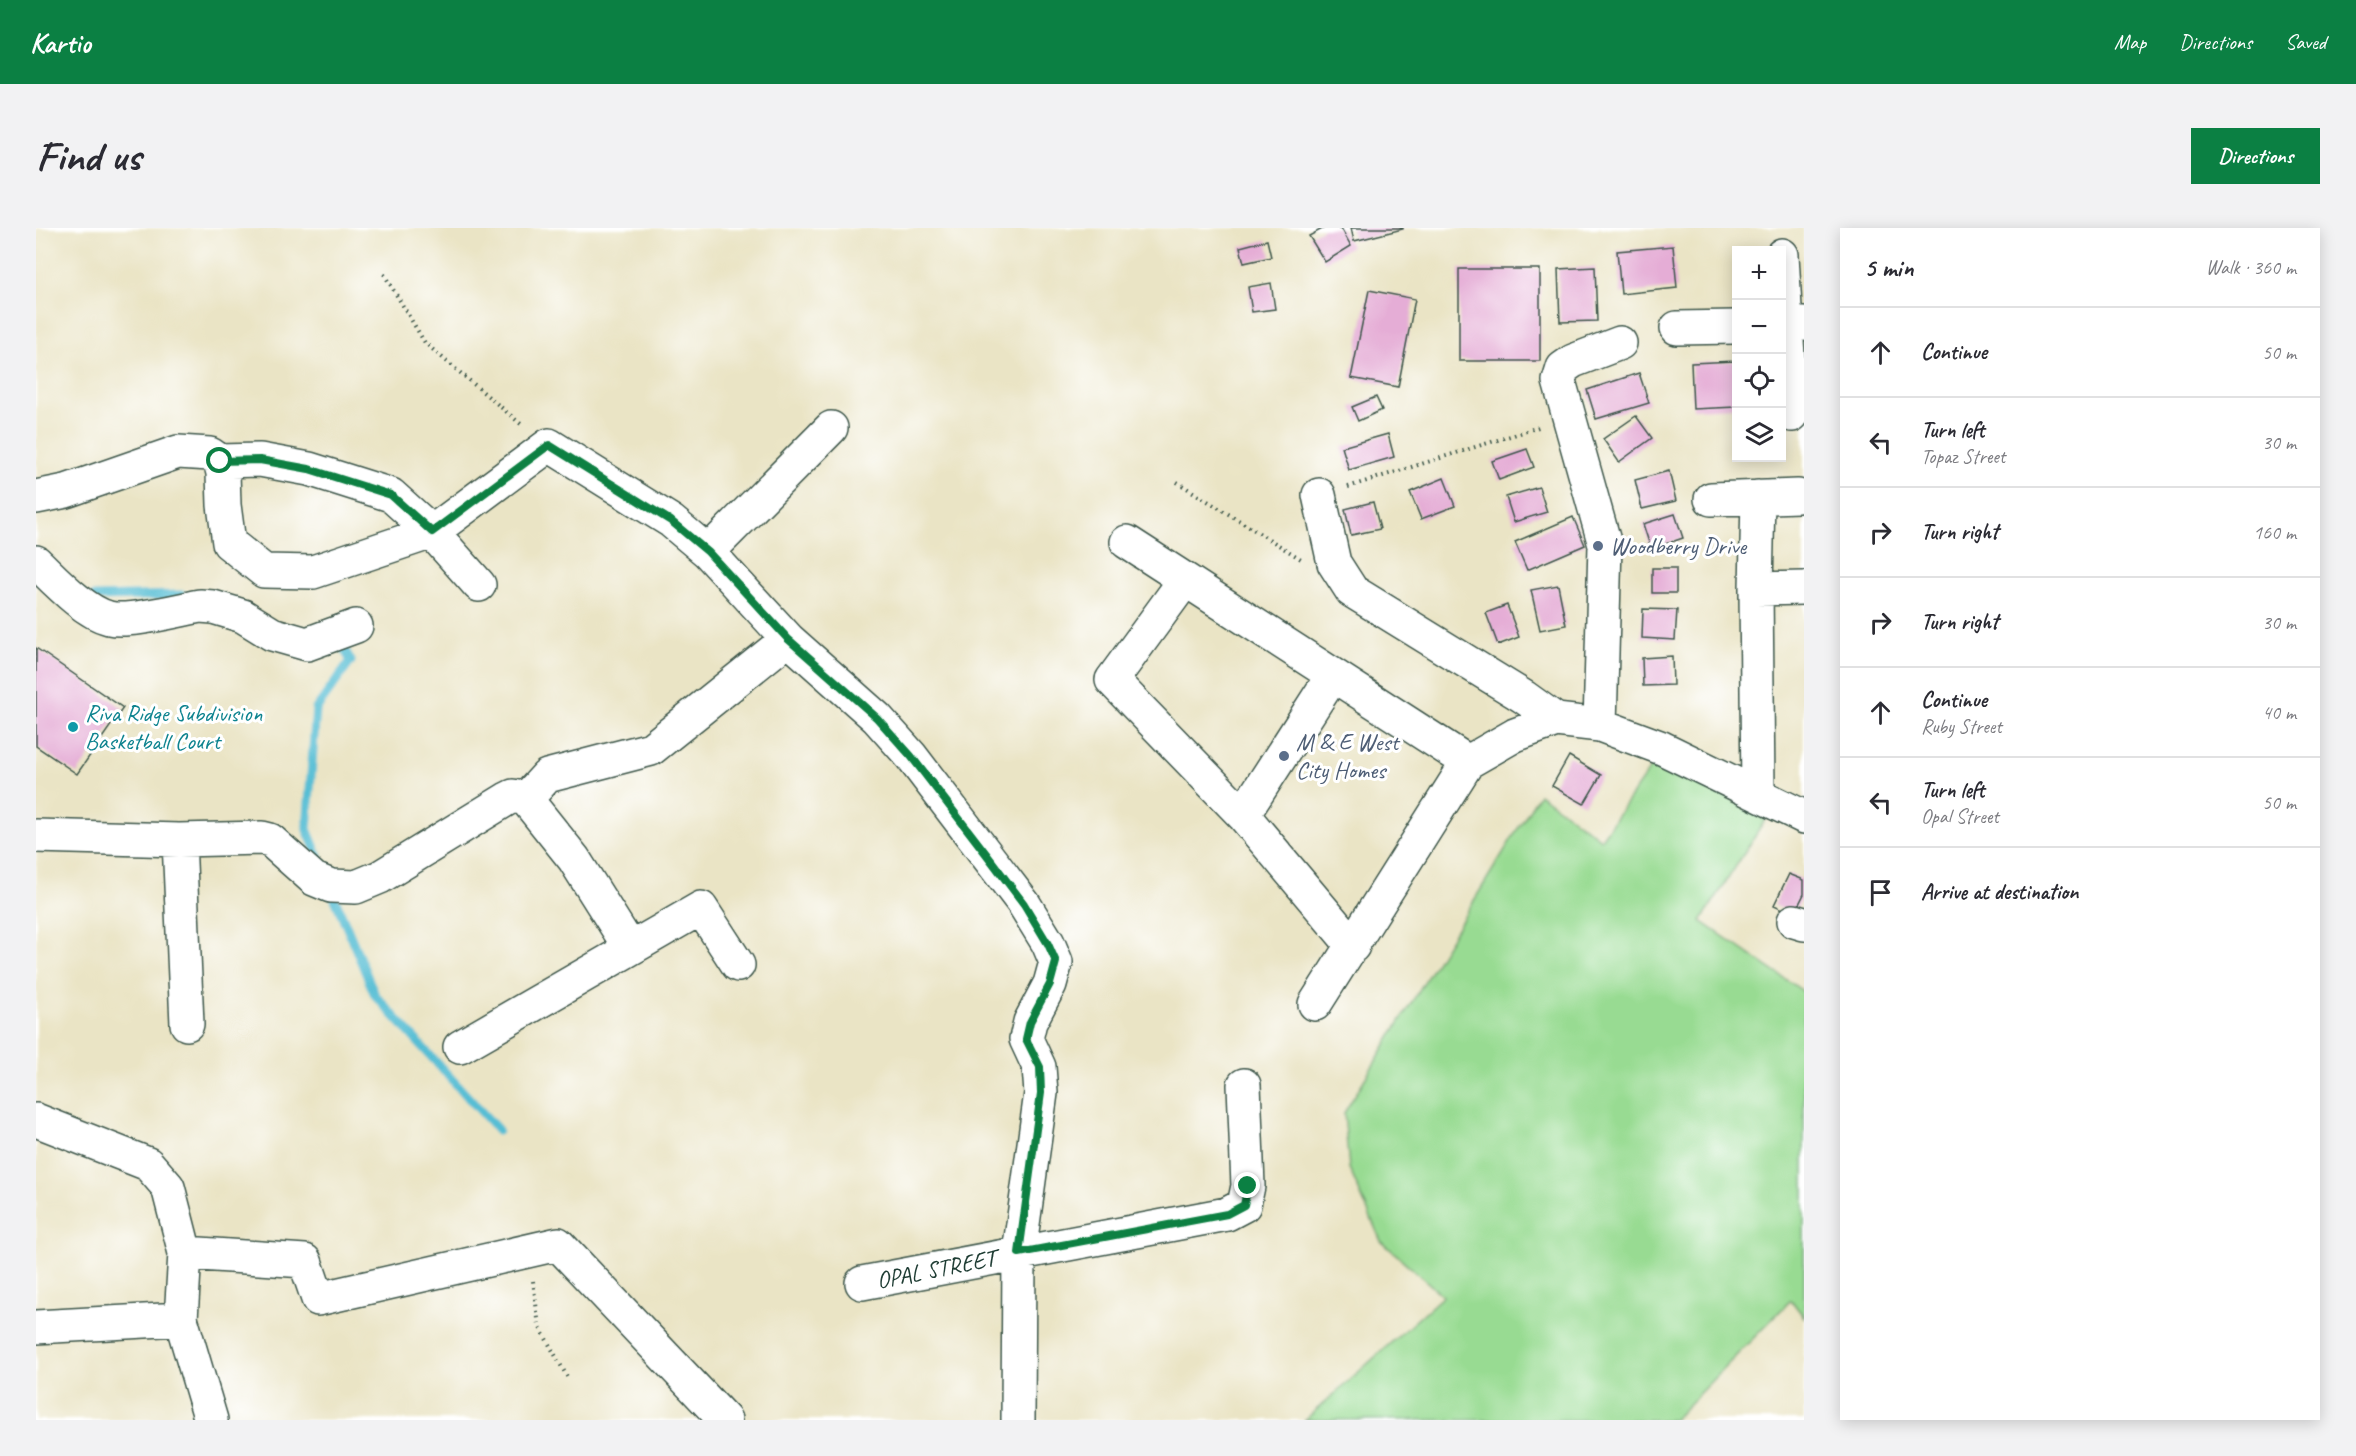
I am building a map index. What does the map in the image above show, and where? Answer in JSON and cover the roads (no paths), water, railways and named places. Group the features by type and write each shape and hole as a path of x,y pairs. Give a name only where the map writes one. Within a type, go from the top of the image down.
{"street":[{"path":"1780,228 1781,246"},
{"path":"1786,286 1791,325 1792,415"},
{"path":"1677,328 1732,327"},
{"path":"1600,725 1605,545 1559,381 1563,368 1573,361 1620,343"},
{"path":"708,552 831,428"},
{"path":"220,461 229,543 264,572 313,572 432,532 549,445 671,521 708,552 788,639 877,718 911,756 1024,904 1056,962 1050,984 1030,1022 1026,1039 1040,1067 1041,1093 1019,1253 1018,1420"},
{"path":"36,497 66,491 178,452 210,454 220,461 260,460 309,469 391,495 432,532 479,585"},
{"path":"1319,495 1334,563 1352,591 1524,697 1556,720"},
{"path":"1711,499 1798,496"},
{"path":"1758,497 1756,589 1758,793"},
{"path":"1127,542 1468,762"},
{"path":"36,562 76,599 108,618 124,620 200,606 213,607 243,616 272,634 307,644 348,629"},
{"path":"1185,580 1112,680 1243,815 1353,945"},
{"path":"1756,589 1804,588"},
{"path":"526,800 547,776 651,749 788,639"},
{"path":"1243,815 1333,675"},
{"path":"1315,1004 1468,762 1515,735 1556,720 1600,725 1662,748 1804,817"},
{"path":"36,836 179,840 249,837 280,848 314,879 331,886 356,887 380,877 513,796 526,800 573,859 630,948"},
{"path":"179,840 187,1024"},
{"path":"460,1047 701,908 738,965"},
{"name":"OPAL STREET","path":"862,1283 1227,1214 1244,1205 1248,1186 1244,1085"},
{"path":"36,1120 148,1164 168,1187 185,1253 181,1319 211,1420"},
{"path":"185,1253 305,1261 318,1299 543,1248 725,1420"},
{"path":"36,1327 181,1319"}],"waterway":[{"path":"94,597 182,595"},
{"path":"325,873 307,829 316,709 351,661 338,638"},
{"path":"333,894 375,995 498,1130"}],"place":[{"name":"Woodberry Drive","path":"1598,546"},
{"name":"Riva Ridge Subdivision Basketball Court","path":"73,727"},
{"name":"M & E West City Homes","path":"1284,756"}]}
